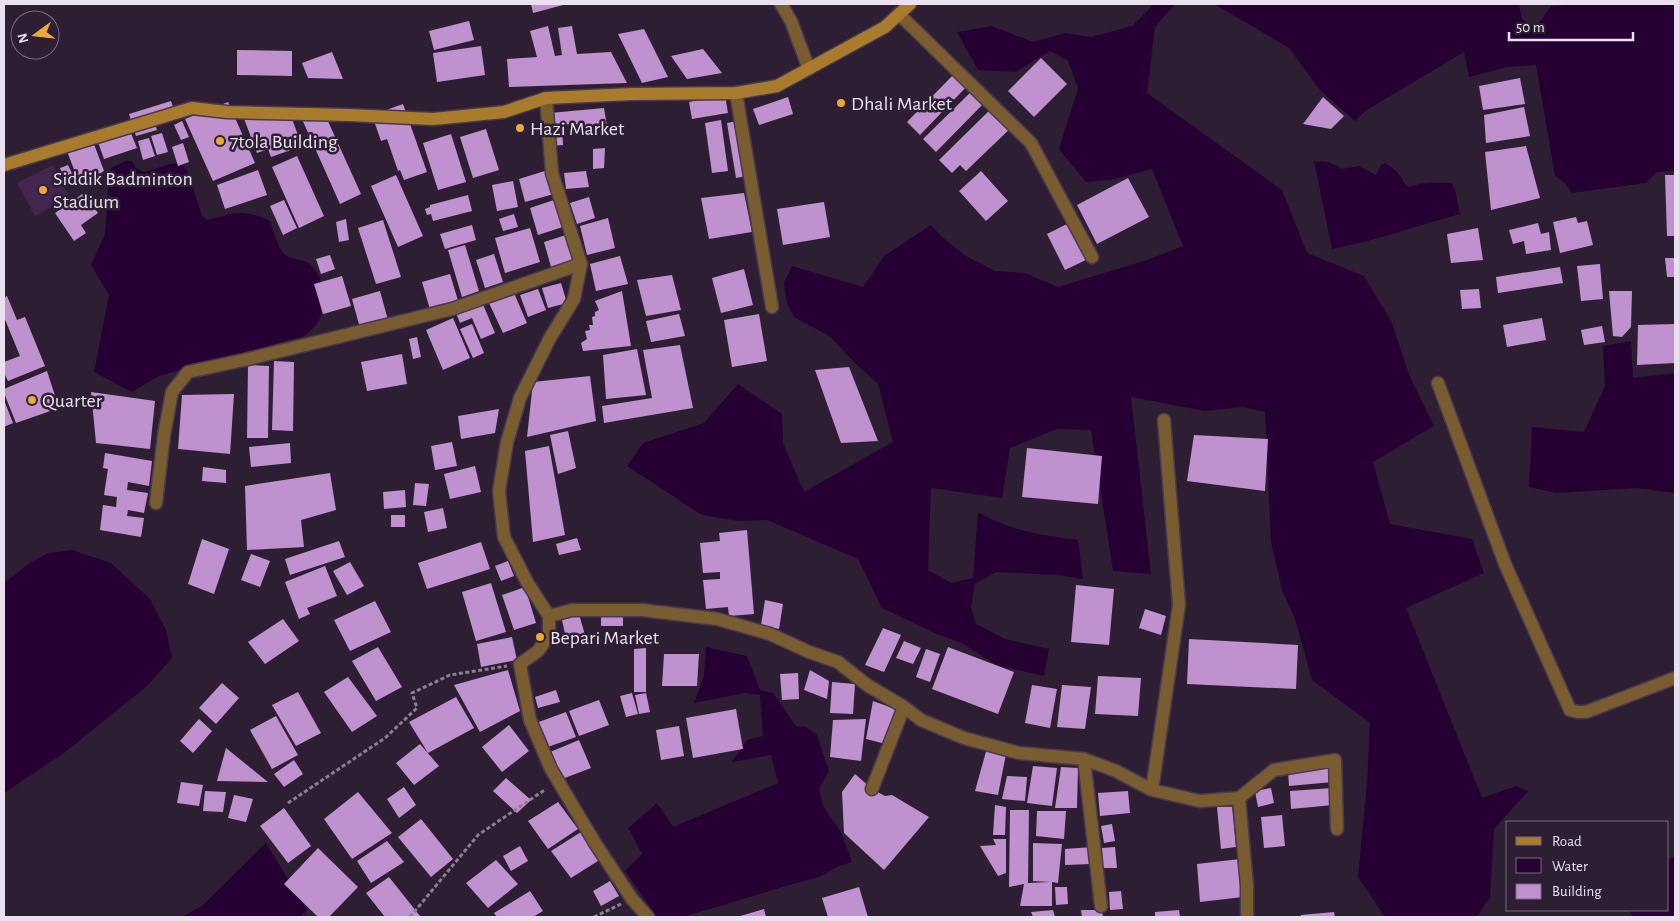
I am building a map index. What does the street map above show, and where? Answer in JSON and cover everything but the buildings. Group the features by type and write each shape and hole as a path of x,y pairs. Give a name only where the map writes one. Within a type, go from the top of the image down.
{"street":[{"path":"781,4 791,20 809,69"},
{"path":"4,165 192,108 227,112 433,119 504,112 546,98 632,94 736,93 777,86 885,27 910,4"},
{"path":"899,14 1031,143 1092,257"},
{"path":"736,93 772,307"},
{"path":"546,98 552,173 581,264 574,299 550,338 520,398 507,442 499,491 504,537 527,582 548,616 549,635 538,651 520,664 530,720 557,782 632,898 648,917"},
{"path":"156,503 164,435 172,392 188,372 452,309 581,264"},
{"path":"1438,383 1505,564 1570,710 1586,712 1675,678"},
{"path":"1152,790 1179,606 1164,420"},
{"path":"548,616 572,610 642,610 717,620 770,634 809,652 838,662 867,685 904,707 921,720 964,738 1019,753 1084,760 1116,770 1152,790 1200,801 1239,798 1274,770 1335,760 1337,829"},
{"path":"872,789 904,707"},
{"path":"1084,760 1100,906"},
{"path":"1239,798 1247,886 1247,917"}],"path":[{"path":"288,803 386,738 417,708 412,693 450,675 520,664"},
{"path":"410,917 478,835 557,782"},
{"path":"594,917 632,898"}],"shaded area":[{"name":"Siddik Badminton Stadium","path":"53,165 69,197 35,216 17,183"}],"water":[{"path":"1154,4 1175,4 1155,27 1147,93 1282,190 1307,253 1364,276 1392,323 1410,377 1434,426 1373,462 1390,524 1472,539 1484,573 1406,608 1482,798 1516,786 1528,791 1494,829 1490,897 1477,917 1385,917 1358,877 1367,783 1370,723 1312,680 1295,619 1282,590 1271,542 1265,412 1243,407 1205,411 1131,397 1151,574 1113,571 1091,430 1057,429 1010,448 1002,498 931,488 928,570 951,583 973,578 978,512 1014,528 1078,540 1083,579 1058,575 996,572 975,584 971,607 976,624 1005,639 1049,649 1044,676 996,665 962,643 937,634 882,608 858,559 767,520 738,521 702,515 627,466 643,443 704,423 738,384 782,414 783,443 804,492 893,442 878,384 831,337 794,317 787,304 784,283 792,266 863,287 884,256 931,225 942,237 966,256 995,271 1025,273 1058,287 1147,260 1183,246 1152,169 1110,180 1086,182 1059,149 1078,88 1068,61 1050,51 1016,72 978,70 957,32 992,26 1033,42 1065,33 1091,37 1132,26"},
{"path":"1214,4 1519,4 1522,19 1535,29 1551,6 1675,4 1675,171 1657,172 1646,183 1572,193 1565,183 1555,176 1536,65 1508,67 1469,77 1464,52 1365,111 1355,121 1320,90 1289,48"},
{"path":"127,160 133,162 136,168 144,172 180,163 187,170 202,216 207,220 225,215 246,213 270,221 281,250 287,256 308,262 315,270 322,284 324,292 323,307 315,326 304,336 159,376 132,392 94,372 109,295 91,265 105,234 108,196 107,176 111,168"},
{"path":"1314,161 1329,162 1342,169 1359,166 1376,175 1381,165 1385,163 1409,187 1425,183 1452,183 1460,214 1368,241 1332,249"},
{"path":"1631,341 1633,378 1675,373 1675,493 1637,488 1556,493 1529,487 1532,427 1584,432 1605,386 1603,346"},
{"path":"72,550 111,563 150,599 166,630 172,658 147,686 64,753 4,793 4,583 30,563 48,553"},
{"path":"706,647 747,656 760,690 773,693 796,726 806,727 817,735 829,771 819,789 823,806 842,834 852,862 839,866 819,877 683,917 657,917 625,871 642,854 628,828 657,803 673,827 778,783 771,755 732,762 747,740 763,736 760,695 745,693 694,703 704,676"},
{"path":"266,843 307,910 301,917 182,917 202,906"},
{"path":"1675,857 1675,917 1633,917 1630,911 1669,911 1669,859"}],"place":[{"name":"Dhali Market","path":"841,103"},
{"name":"Hazi Market","path":"520,128"},
{"name":"7tola Building","path":"220,141"},
{"name":"Siddik Badminton Stadium","path":"43,190"},
{"name":"Quarter","path":"32,400"},
{"name":"Bepari Market","path":"540,637"}]}
